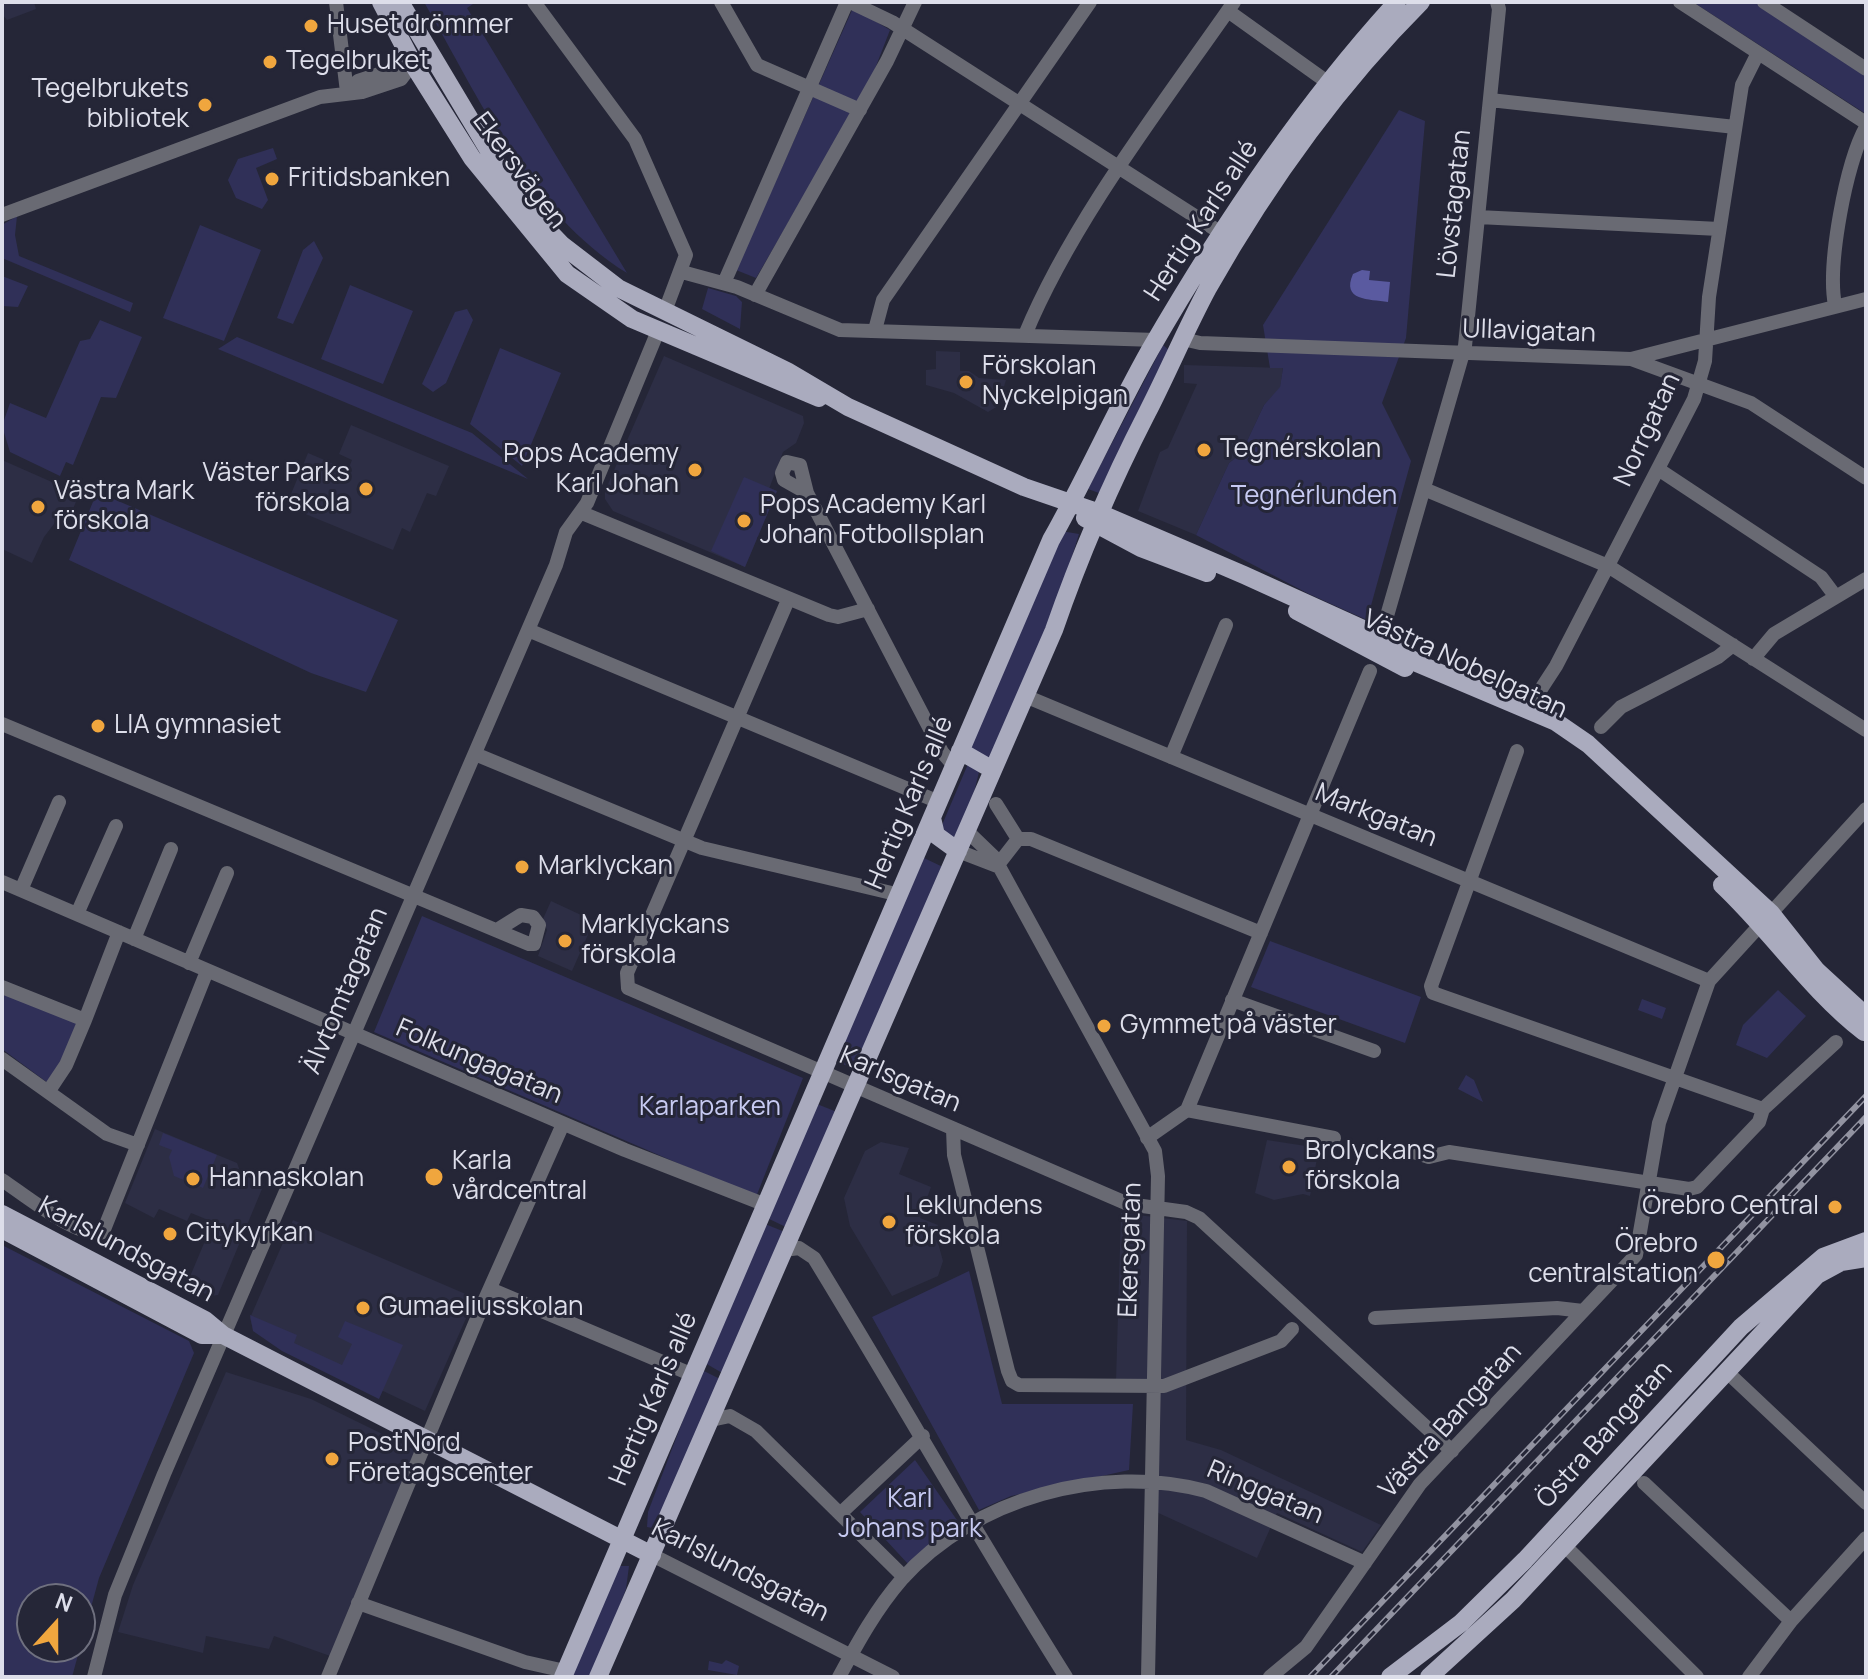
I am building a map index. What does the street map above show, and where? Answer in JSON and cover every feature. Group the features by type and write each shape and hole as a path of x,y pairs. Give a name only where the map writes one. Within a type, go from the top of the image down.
{"main road":[{"name":"Ekersvägen","path":"381,2 538,220 590,269 618,288 665,311"},
{"name":"Ekersvägen","path":"400,2 421,60 472,158 567,274 599,299 658,331"},
{"name":"Hertig Karls allé","path":"564,1674 1051,540 1156,340 1397,2"},
{"name":"Hertig Karls allé","path":"1336,88 1421,2"},
{"name":"Hertig Karls allé","path":"598,1677 1054,630 1094,518 1183,339 1228,238"},
{"path":"848,407 797,376 665,311 658,331 805,393 848,407 1094,518"},
{"name":"Västra Nobelgatan","path":"1094,518 1244,575 1380,640 1430,670 1556,722 1588,744 1767,918 1823,997 1865,1024"},
{"name":"Västra Nobelgatan","path":"1094,518 1141,548 1237,583 1394,663 1551,732 1599,766 1767,918"},
{"path":"957,759 993,770"},
{"path":"936,810 936,835 958,851"},
{"name":"Karlslundsgatan","path":"2,1214 205,1320 223,1335 426,1442 652,1555"},
{"name":"Karlslundsgatan","path":"2,1229 202,1335 223,1335"},
{"name":"Östra Bangatan","path":"1429,1677 1485,1628 1557,1539 1741,1327 1823,1257 1866,1241"},
{"name":"Östra Bangatan","path":"1390,1677 1461,1623 1557,1539 1727,1372 1817,1275 1841,1262 1866,1258"},
{"path":"636,1509 644,1545 652,1555"},
{"path":"622,1540 643,1578"}],"street":[{"path":"336,2 347,92"},
{"path":"534,2 635,139 686,255 665,311"},
{"path":"721,2 757,65 860,110"},
{"path":"724,283 807,87 848,2 902,28 1228,238"},
{"path":"755,295 860,110 915,2"},
{"path":"875,330 883,300 1090,2"},
{"name":"Lövstagatan","path":"1380,640 1463,353 1490,100 1497,2"},
{"path":"1680,2 1866,125 1851,157 1833,273 1835,305"},
{"path":"1764,2 1866,69"},
{"path":"1025,335 1038,303 1119,167 1231,7 1336,88"},
{"name":"Norrgatan","path":"1528,709 1546,684 1699,384 1708,337 1709,297 1742,85 1758,53"},
{"path":"2,215 320,97 347,92 358,81 421,60"},
{"path":"1490,100 1735,127"},
{"path":"1478,217 1719,229"},
{"path":"682,272 724,283 840,330 1025,335 1125,342 1141,338 1156,340"},
{"name":"Ullavigatan","path":"1183,339 1200,343 1631,359 1866,299"},
{"name":"Älvtomtagatan","path":"94,1677 128,1559 528,630 566,532 582,513 658,331"},
{"path":"1125,342 1142,364"},
{"path":"1631,359 1751,403 1866,478"},
{"path":"1658,469 1821,577 1836,597"},
{"path":"1424,489 1608,566 1866,730"},
{"path":"807,493 933,731 957,759"},
{"path":"582,513 788,600 838,617 868,609"},
{"path":"1753,659 1774,634 1866,579"},
{"path":"686,841 788,600"},
{"path":"1171,757 1226,625"},
{"path":"528,630 736,717 936,810"},
{"path":"1601,727 1621,707 1718,657 1733,645"},
{"path":"1147,1138 1187,1110 1370,671"},
{"name":"Markgatan","path":"1025,696 1709,981"},
{"path":"2,724 497,930"},
{"path":"1517,751 1431,986 1433,993 1763,1109"},
{"path":"475,754 702,848 900,895"},
{"path":"21,890 59,802"},
{"path":"996,804 1018,839 1042,843 1261,933"},
{"path":"1651,1182 1659,1123 1709,981 1730,954 1866,809"},
{"path":"77,914 116,826"},
{"name":"Ekersgatan","path":"967,831 994,857 1155,1151 1148,1677"},
{"path":"958,851 997,866 1018,839"},
{"name":"Karlsgatan","path":"686,841 625,977 628,988 1128,1204 1186,1212 1199,1218 1452,1451"},
{"path":"134,939 171,849"},
{"path":"189,963 227,873"},
{"name":"Folkungagatan","path":"2,882 563,1124 490,1289 328,1677"},
{"path":"48,1092 66,1065 119,932"},
{"path":"2,1180 67,1222 99,1234 103,1232 207,971"},
{"path":"2,987 85,1020"},
{"path":"1232,1000 1374,1051"},
{"path":"1414,1152 1429,1157 1449,1152 1692,1188 1759,1122 1763,1109 1836,1042"},
{"path":"2,1059 107,1134 138,1145"},
{"path":"1187,1110 1334,1138"},
{"path":"563,1124 766,1205"},
{"path":"953,1129 954,1155 1012,1381 1025,1387 1164,1386 1281,1341 1292,1329"},
{"name":"Västra Bangatan","path":"1270,1677 1306,1647 1420,1484 1636,1255 1651,1182"},
{"path":"784,1250 799,1248 814,1258 1066,1677"},
{"path":"490,1289 693,1375"},
{"path":"1375,1318 1557,1308 1583,1311"},
{"path":"1727,1372 1866,1503"},
{"path":"711,1420 730,1416 756,1431 842,1512 904,1577"},
{"path":"842,1512 923,1436"},
{"name":"Ringgatan","path":"839,1677 872,1619 904,1577 936,1549 972,1525 1020,1501 1047,1493 1150,1480 1206,1491 1365,1563"},
{"path":"1644,1483 1791,1621"},
{"path":"1749,1677 1791,1621 1866,1538"},
{"path":"1557,1539 1697,1677"},
{"name":"Karlslundsgatan","path":"652,1555 893,1677"},
{"path":"358,1603 564,1674"}],"shaded area":[{"path":"2,2 34,2 36,9 7,20 2,14"},
{"path":"1370,271 1369,280 1390,282 1388,302 1354,294 1350,283 1353,274"},
{"name":"Förskolan Nyckelpigan","path":"936,351 960,352 960,371 969,371 979,378 1006,380 998,406 988,412 954,393 926,385 926,370 936,369"},
{"name":"Pops Academy Karl Johan","path":"664,356 803,416 804,423 796,443 783,452 769,489 777,491 745,567 613,511 605,499 605,491"},
{"name":"Tegnérskolan","path":"1184,365 1283,368 1280,388 1264,405 1241,454 1229,463 1196,535 1138,511 1160,452 1168,448 1197,384 1184,383"},
{"name":"Väster Parks förskola","path":"351,425 449,466 436,496 427,493 410,532 402,528 393,550 286,506 308,453 348,470 352,460 339,454"},
{"name":"Västra Mark förskola","path":"2,460 79,494 67,524 57,520 44,537 32,563 2,549"},
{"name":"Marklyckans förskola","path":"551,901 594,921 572,971 538,956 547,930 543,919"},
{"name":"Hannaskolan","path":"155,1129 237,1163 241,1174 264,1184 218,1295 211,1296 186,1286 213,1222 191,1213 187,1221 159,1209 154,1218 125,1203"},
{"name":"Brolyckans förskola","path":"1267,1140 1319,1148 1310,1196 1303,1194 1274,1200 1255,1193"},
{"name":"Leklundens förskola","path":"881,1142 909,1148 899,1174 931,1187 920,1218 938,1225 935,1232 943,1261 938,1276 892,1296 850,1226 844,1198 865,1151"},
{"path":"1121,1213 1187,1221 1186,1440 1221,1450 1381,1525 1362,1552 1277,1513 1257,1558 1154,1511 1157,1382 1116,1381"},
{"name":"Gumaeliusskolan","path":"293,1220 475,1298 425,1411 253,1329 250,1318"},
{"path":"226,1372 311,1399 417,1451 333,1657 274,1636 269,1649 206,1636 203,1653 118,1632 133,1585"}],"green space":[{"path":"424,2 476,2 467,8 627,273 592,248 534,186 487,114"},
{"path":"1693,2 1756,2 1866,73 1866,114"},
{"path":"853,8 890,30 869,84 756,278 736,270"},
{"name":"Tegnérlunden","path":"1399,110 1425,121 1406,338 1382,403 1411,461 1367,620 1309,594 1196,535 1229,463 1241,454 1264,405 1280,387 1283,368 1270,368 1263,325"},
{"path":"273,148 277,159 256,168 268,200 262,209 236,198 228,180 238,159"},
{"path":"17,216 15,235 19,256 133,303 130,312 2,258 2,225"},
{"path":"200,225 261,250 224,341 163,318"},
{"path":"314,241 323,258 293,324 277,318 303,250"},
{"path":"2,276 28,286 18,307 2,306"},
{"path":"350,285 413,311 383,384 321,359"},
{"path":"708,288 736,296 742,302 740,329 702,309"},
{"path":"467,309 473,320 446,383 433,392 422,384 455,312"},
{"path":"100,320 142,337 116,398 101,397 73,465 66,462 60,476 10,452 2,426 10,403 46,418 80,341 90,339"},
{"path":"237,337 472,433 528,479 218,349"},
{"path":"1163,345 1169,350 1099,493 1088,489"},
{"path":"500,348 561,373 522,466 470,424"},
{"name":"Pops Academy Karl Johan Fotbollsplan","path":"744,477 777,491 745,567 711,551"},
{"path":"97,492 398,620 366,692 311,673 69,560"},
{"path":"1061,531 1079,534 1057,605 991,762 969,749"},
{"path":"968,764 979,772 972,801 956,839 946,838 942,825"},
{"path":"924,858 945,868 856,1070 834,1060"},
{"name":"Karlaparken","path":"422,916 803,1078 756,1197 374,1032"},
{"path":"1270,941 1421,997 1405,1043 1251,987"},
{"path":"1778,990 1806,1016 1767,1058 1736,1045 1743,1025"},
{"path":"2,992 77,1022 63,1060 48,1083 2,1049"},
{"path":"1642,999 1666,1008 1662,1019 1638,1010"},
{"path":"1466,1075 1474,1080 1483,1102 1458,1089"},
{"path":"817,1104 837,1112 786,1227 767,1218"},
{"path":"163,1133 217,1155 203,1188 174,1176 169,1157 172,1150 159,1145"},
{"path":"765,1224 785,1232 724,1374 705,1363"},
{"path":"2,1245 189,1341 194,1353 96,1589 96,1583 16,1583 16,1663 76,1663 72,1677 2,1677"},
{"path":"969,1271 1002,1404 1133,1404 1129,1470 1011,1496 979,1510 872,1317"},
{"path":"250,1315 297,1335 294,1343 342,1365 352,1344 338,1337 345,1321 403,1345 379,1399 282,1351 253,1331"},
{"path":"702,1370 722,1380 658,1529 647,1527 648,1512"},
{"name":"Karl Johans park","path":"915,1460 959,1523 909,1565 860,1512"},
{"path":"619,1566 629,1566 626,1589 592,1677 571,1677"},
{"path":"726,1660 739,1666 737,1675 708,1670 709,1661 722,1664"}],"railway":[{"path":"1310,1677 1866,1096"},
{"path":"1331,1677 1866,1117"}],"place":[{"name":"Huset drömmer","path":"311,26"},
{"name":"Tegelbruket","path":"270,62"},
{"name":"Tegelbrukets bibliotek","path":"205,105"},
{"name":"Fritidsbanken","path":"272,179"},
{"name":"Förskolan Nyckelpigan","path":"966,382"},
{"name":"Tegnérskolan","path":"1204,450"},
{"name":"Pops Academy Karl Johan","path":"695,470"},
{"name":"Väster Parks förskola","path":"366,489"},
{"name":"Västra Mark förskola","path":"38,507"},
{"name":"Pops Academy Karl Johan Fotbollsplan","path":"744,521"},
{"name":"LIA gymnasiet","path":"98,726"},
{"name":"Marklyckan","path":"522,867"},
{"name":"Marklyckans förskola","path":"565,941"},
{"name":"Gymmet på väster","path":"1104,1026"},
{"name":"Brolyckans förskola","path":"1289,1167"},
{"name":"Karla vårdcentral","path":"434,1177"},
{"name":"Hannaskolan","path":"193,1179"},
{"name":"Örebro Central","path":"1835,1207"},
{"name":"Leklundens förskola","path":"889,1222"},
{"name":"Citykyrkan","path":"170,1234"},
{"name":"Örebro centralstation","path":"1716,1260"},
{"name":"Gumaeliusskolan","path":"363,1308"},
{"name":"PostNord Företagscenter","path":"332,1459"}]}
